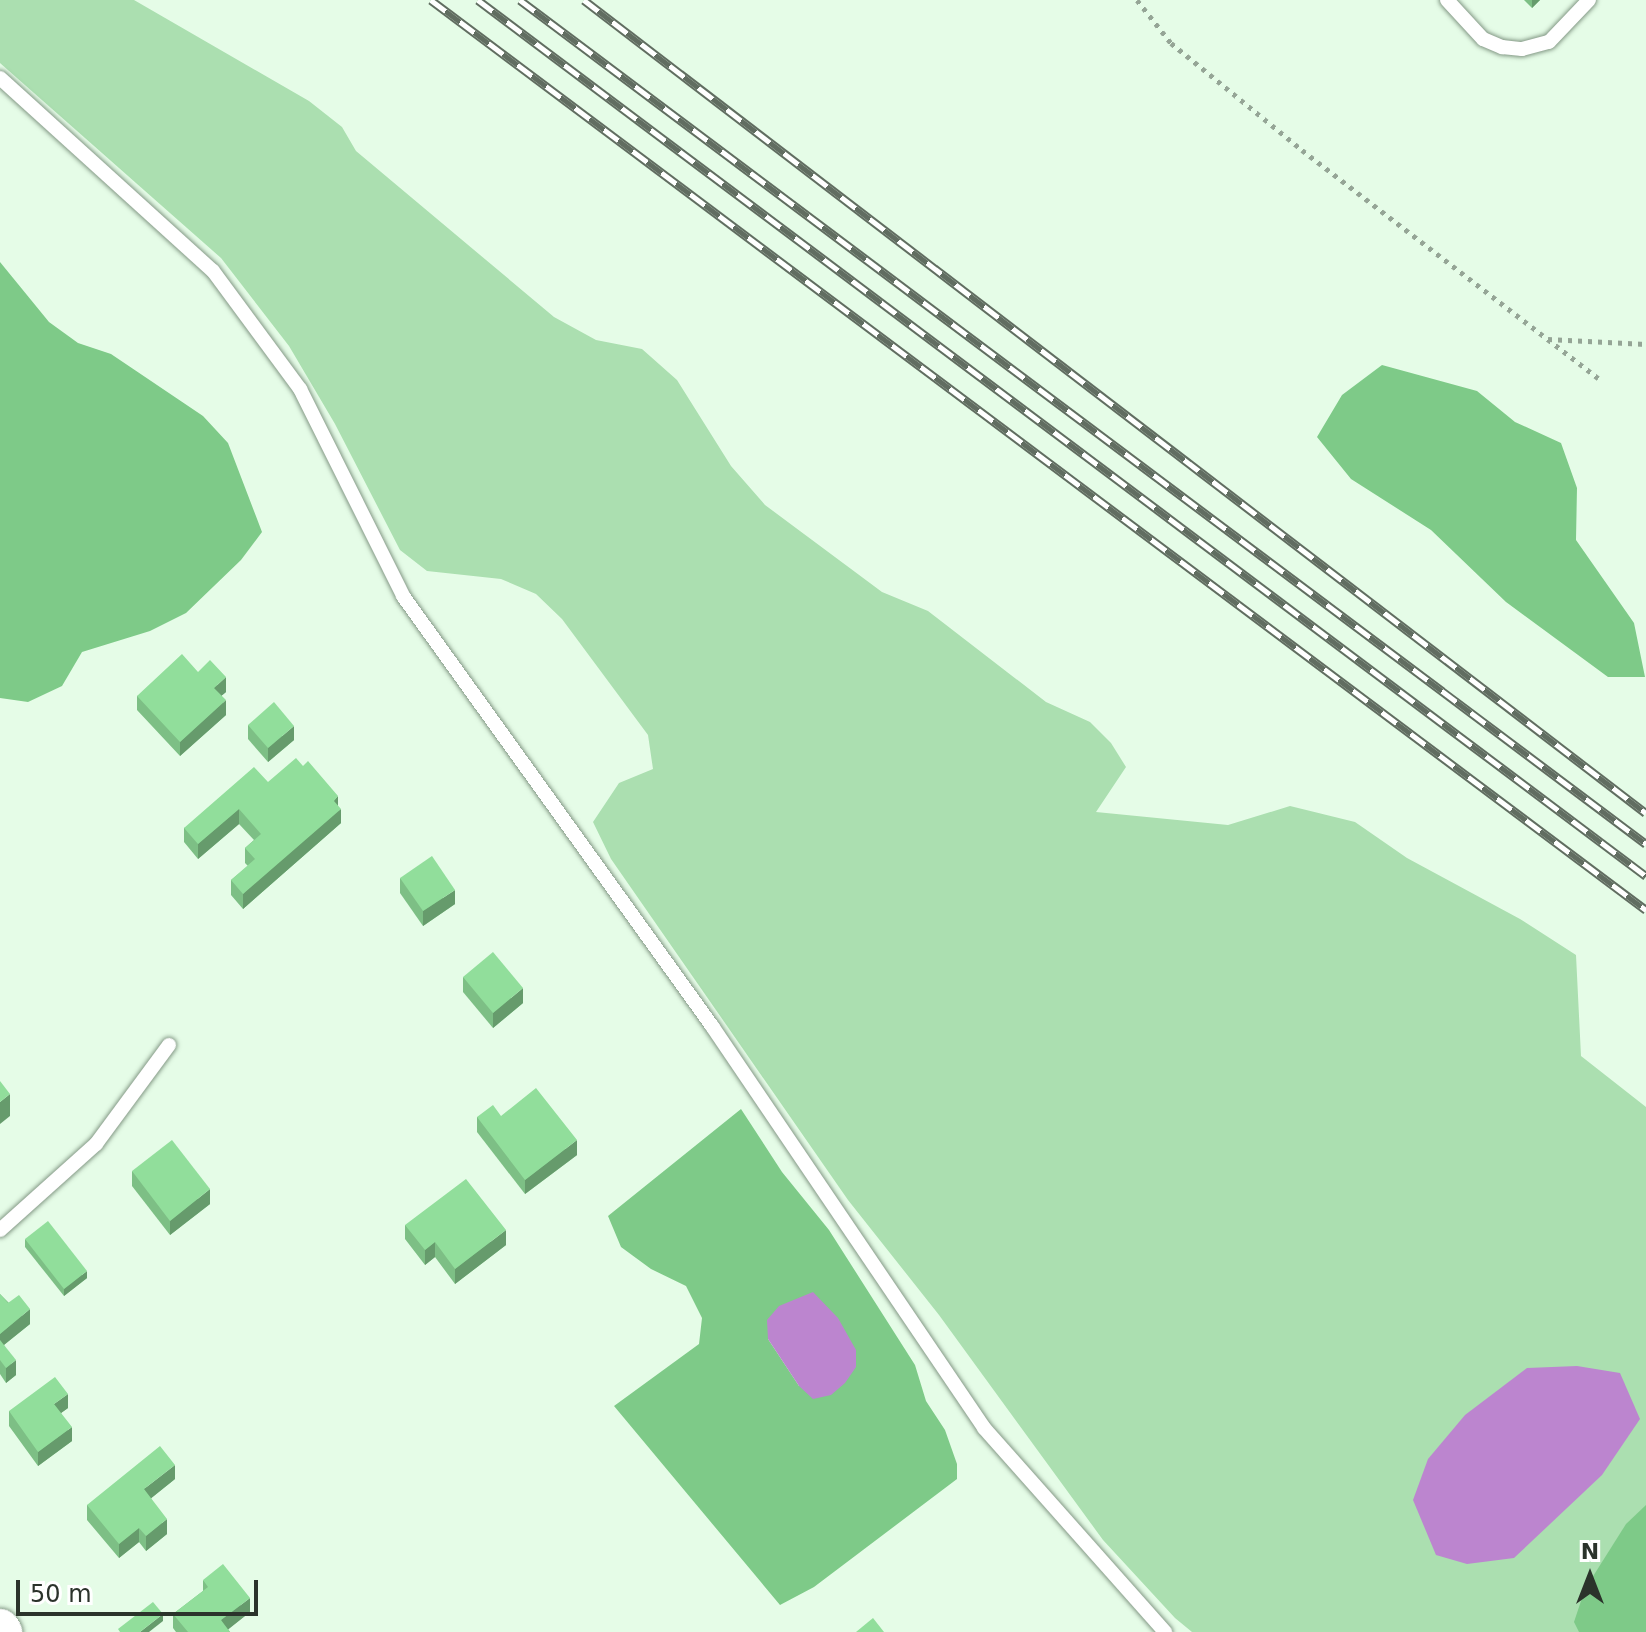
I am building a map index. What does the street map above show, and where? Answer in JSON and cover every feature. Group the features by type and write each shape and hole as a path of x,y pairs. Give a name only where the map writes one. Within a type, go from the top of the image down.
{"lane":[{"path":"1447,0 1483,39 1502,47 1522,49 1549,42 1589,0"},
{"path":"0,78 213,271 300,389 403,596 712,1026 984,1428 1165,1632"},
{"path":"0,1230 96,1144 169,1045"}],"path":[{"path":"1137,0 1183,53 1598,378"},
{"path":"1547,339 1646,344"}],"green space":[{"path":"0,0 134,0 309,101 342,127 356,151 554,317 596,340 642,349 677,380 731,466 765,505 882,592 928,611 1046,702 1090,722 1111,743 1126,767 1096,812 1228,825 1290,806 1355,822 1407,858 1520,919 1576,955 1581,1056 1646,1107 1646,1632 1192,1632 1175,1618 1103,1540 939,1315 848,1200 611,859 593,822 619,783 653,769 648,735 562,619 536,594 501,579 427,571 400,550 335,424 289,346 221,258 0,63"},
{"path":"0,262 49,322 78,343 111,354 203,416 228,443 262,532 241,560 186,613 150,631 82,652 62,686 28,702 0,698"},
{"path":"1382,365 1477,391 1515,422 1561,443 1577,488 1576,540 1634,623 1645,677 1608,677 1506,602 1431,530 1351,479 1317,437 1342,395"},
{"path":"741,1109 782,1172 829,1230 915,1365 926,1401 945,1430 957,1464 957,1479 814,1587 780,1605 614,1406 699,1344 702,1318 686,1286 651,1269 621,1247 608,1216","holes":["813,1293 799,1386 768,1339"]},
{"path":"1646,1505 1646,1632 1579,1632 1574,1622 1585,1589 1626,1524"}],"shaded area":[{"path":"813,1292 838,1318 856,1350 856,1367 845,1383 831,1395 813,1399 799,1386 768,1339 767,1320 779,1306"},
{"path":"1577,1366 1620,1373 1640,1419 1602,1475 1514,1558 1467,1564 1436,1555 1413,1500 1428,1459 1465,1415 1527,1368"}],"building":[{"path":"182,654 198,672 210,660 226,677 214,688 226,700 180,742 137,696"},
{"path":"274,702 294,726 268,748 248,725"},
{"path":"296,758 303,766 308,761 338,796 334,801 341,809 243,894 231,880 255,859 245,848 261,834 239,809 198,844 184,828 254,767 268,782"},
{"path":"432,856 455,890 423,911 400,878"},
{"path":"493,952 523,988 493,1013 463,977"},
{"path":"0,1081 10,1094 0,1102"},
{"path":"536,1088 577,1140 525,1180 477,1117 493,1105 501,1116"},
{"path":"172,1140 210,1189 170,1221 132,1171"},
{"path":"466,1179 506,1230 455,1269 435,1242 425,1250 405,1225"},
{"path":"48,1221 87,1271 64,1289 25,1239"},
{"path":"0,1294 8,1303 19,1295 30,1309 0,1334"},
{"path":"0,1340 16,1360 6,1368 0,1360"},
{"path":"55,1377 68,1394 54,1404 72,1427 38,1452 9,1411"},
{"path":"160,1446 175,1465 144,1489 167,1519 146,1536 139,1528 119,1544 87,1505"},
{"path":"223,1564 250,1598 221,1620 230,1632 188,1632 173,1614 208,1587 203,1580"},
{"path":"153,1602 163,1614 140,1632 120,1632 118,1629"},
{"path":"873,1618 884,1632 856,1632"}],"railway":[{"path":"431,0 1646,910"},
{"path":"478,0 1646,876"},
{"path":"520,0 1646,844"},
{"path":"584,0 1646,813"}]}
